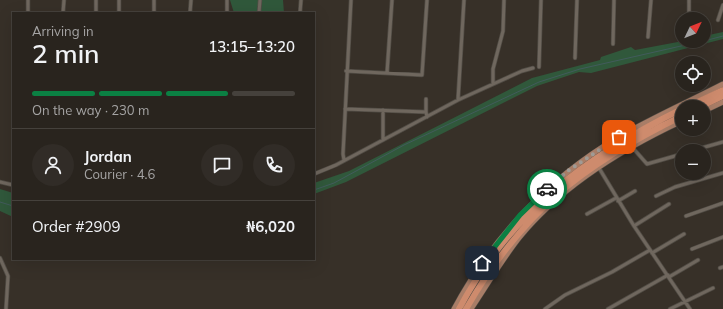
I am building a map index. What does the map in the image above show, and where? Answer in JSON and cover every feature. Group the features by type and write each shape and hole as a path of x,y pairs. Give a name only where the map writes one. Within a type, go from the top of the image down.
{"highway":[{"path":"702,100 723,90"},
{"path":"711,102 723,96"},
{"path":"459,309 496,248 540,201 568,177 613,145 675,113"},
{"path":"470,309 480,284 516,235 538,211 562,190 601,161 632,141 675,120"}],"main road":[{"path":"454,309 496,248 533,202 575,166 619,137 723,84"},
{"path":"711,108 723,102"},
{"path":"470,309 520,237 550,206 599,168 632,147 675,125"}],"street":[{"path":"28,0 28,12"},
{"path":"63,12 64,0"},
{"path":"96,0 96,12"},
{"path":"118,12 119,0"},
{"path":"154,0 154,12"},
{"path":"190,12 191,0"},
{"path":"227,0 228,12"},
{"path":"259,12 260,0"},
{"path":"300,12 301,0"},
{"path":"344,160 346,72 351,0"},
{"path":"387,73 392,0"},
{"path":"346,72 422,75 427,0"},
{"path":"458,100 464,0"},
{"path":"493,84 493,69 503,31 504,0"},
{"path":"539,67 541,0"},
{"path":"575,58 577,0"},
{"path":"613,44 614,0"},
{"path":"648,37 651,0"},
{"path":"689,0 689,12"},
{"path":"718,20 723,5"},
{"path":"315,174 383,140 458,100 522,70 533,68"},
{"path":"426,99 427,117"},
{"path":"345,109 426,112"},
{"path":"383,110 383,140"},
{"path":"711,145 723,142"},
{"path":"632,147 647,164 675,156"},
{"path":"599,168 634,226 690,309"},
{"path":"656,196 675,187 723,173"},
{"path":"0,182 12,185"},
{"path":"588,214 635,191"},
{"path":"686,216 723,203"},
{"path":"634,226 669,204"},
{"path":"545,309 565,295 684,234"},
{"path":"692,249 723,237"},
{"path":"0,258 8,276 6,309"},
{"path":"608,309 698,260"},
{"path":"670,309 713,288"}],"green space":[{"path":"230,0 283,0 284,12 234,12"},
{"path":"723,32 723,39 711,42 711,35"},
{"path":"675,42 675,48 688,48 591,73 579,72 537,86 346,182 315,194 315,183 349,171 532,78 600,60 601,57 631,47 635,50"},
{"path":"0,189 12,193 12,217 0,211"}],"waterway":[{"path":"711,39 723,36"},
{"path":"315,190 334,183 404,145 539,82 580,69 675,47"},
{"path":"0,202 12,206"}],"way so far":[{"path":"547,189 569,170 597,150 619,137"}],"route":[{"path":"482,263 512,224 547,189"}]}
